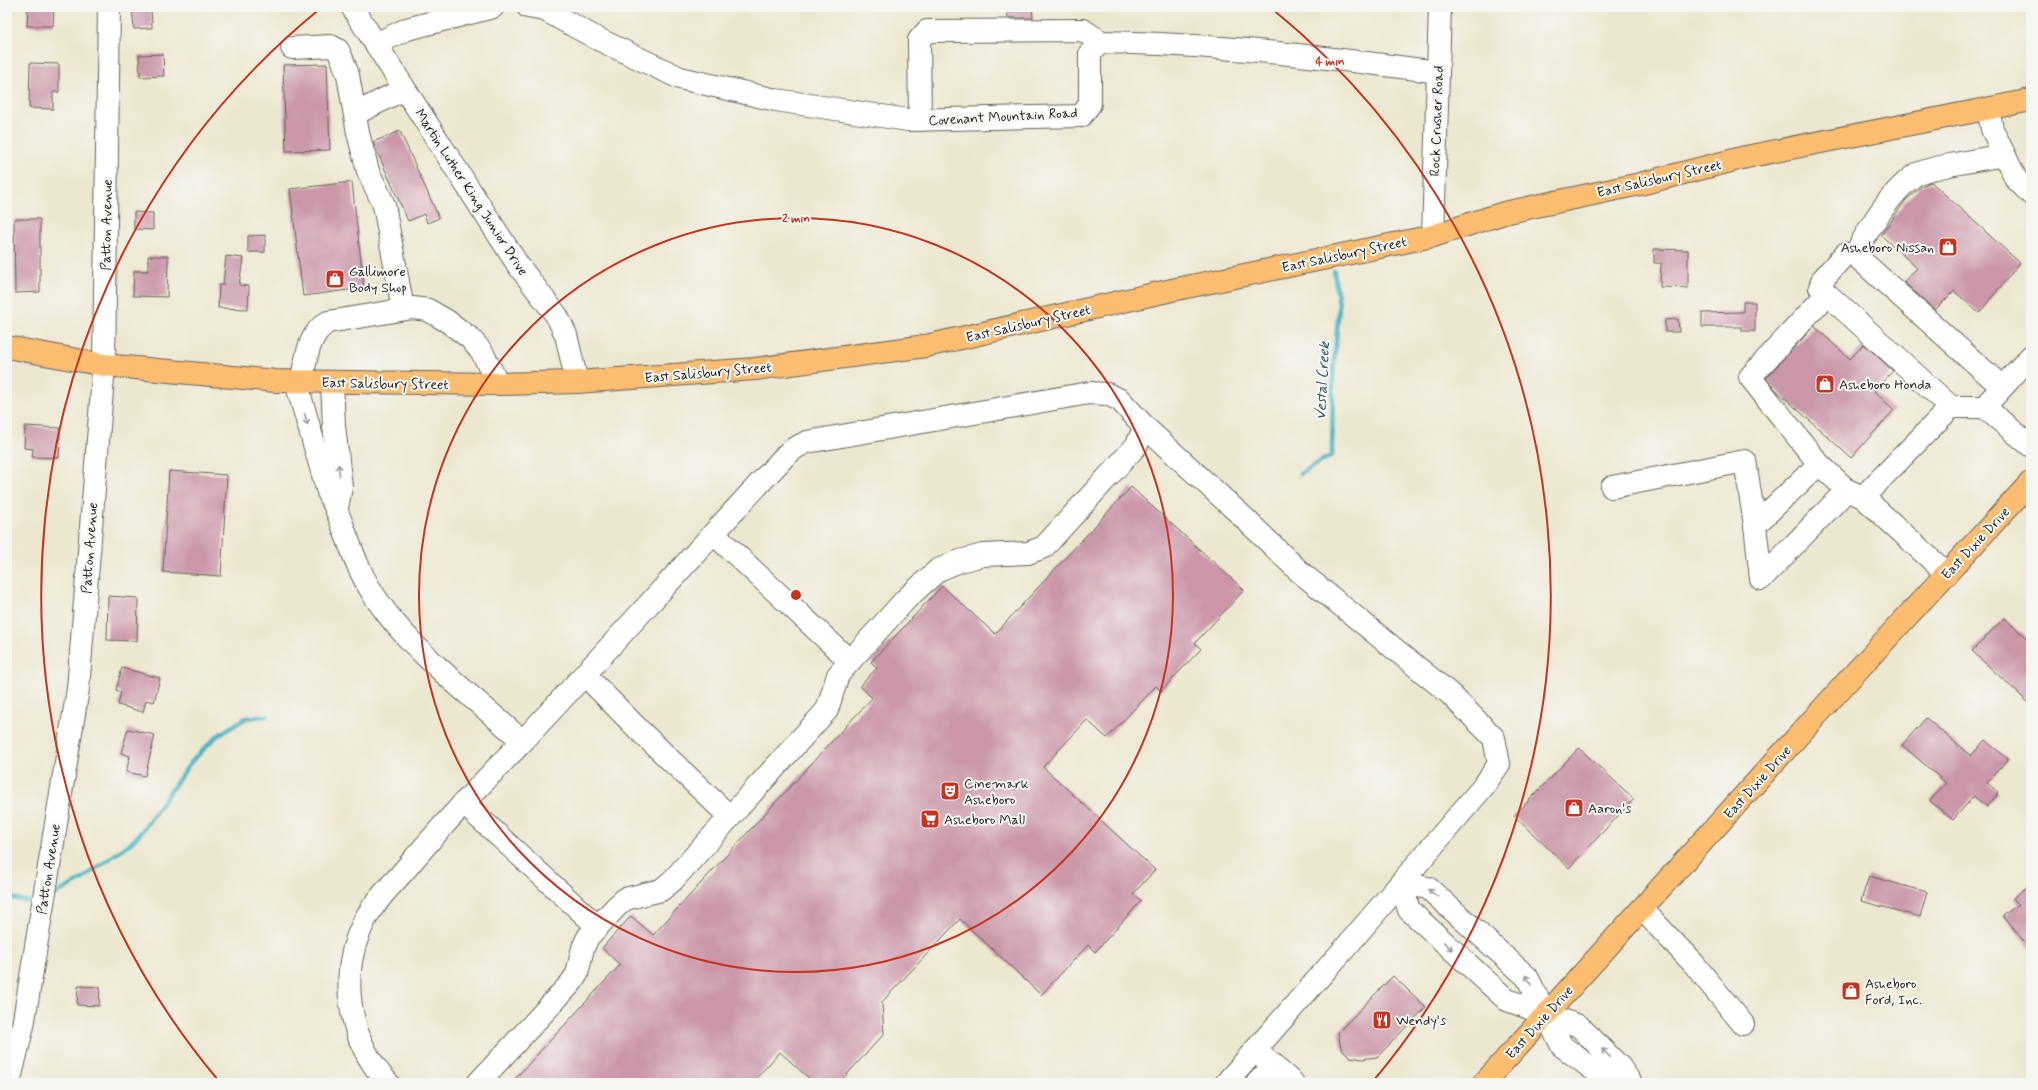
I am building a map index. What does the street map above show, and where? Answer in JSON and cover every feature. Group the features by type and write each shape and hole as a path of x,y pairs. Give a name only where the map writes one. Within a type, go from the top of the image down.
{"main road":[{"name":"East Salisbury Street","path":"7,347 104,365 298,382 498,384 578,382 755,369 926,346 1172,290 1433,236 1504,213 1640,184 1746,157 2031,100"},
{"name":"East Dixie Drive","path":"1484,1083 2031,482"}],"street":[{"name":"Patton Avenue","path":"9,1083 15,1022 78,689 104,365 110,7"},
{"name":"Martin Luther King Junior Drive","path":"352,7 518,265 556,316 566,335 578,382"},
{"path":"376,44 407,29 493,7"},
{"name":"Covenant Mountain Road","path":"528,7 546,10 596,38 680,78 776,100 908,120 1081,116 1090,104 1090,54 1101,42"},
{"name":"Rock Crusher Road","path":"1433,236 1440,7"},
{"path":"920,120 919,40 927,31 1083,30 1101,42 1161,43 1308,57 1438,72"},
{"path":"292,48 330,46 338,50 348,75 368,171 384,205 403,309"},
{"path":"355,114 404,89"},
{"path":"1988,109 1992,129 2016,179 2031,194"},
{"path":"1855,255 1870,227 1894,196 1916,174 2004,155"},
{"path":"1951,407 1820,287 1823,279 1845,254 1855,255 2002,387"},
{"path":"1827,294 1750,377 1819,464 1855,493 1947,574"},
{"path":"498,384 482,352 470,338 447,321 428,310 413,308 328,322 319,327 308,352 298,382 328,492 336,508 346,539 372,592 390,618 428,658 522,741"},
{"path":"1984,407 2031,356"},
{"path":"332,383 334,426 341,487 336,508"},
{"path":"388,1083 363,1048 351,1015 349,984 352,957 358,936 370,913 421,850 463,803 585,675 786,455 794,448 807,442 1089,393 1107,394 1120,400 1145,427 1241,515 1300,572 1450,694 1494,738 1499,764 1483,787 1226,1083"},
{"path":"1612,487 1745,461 1755,525 1761,579 1951,407 1984,407 2031,446"},
{"path":"478,1083 578,974 583,948 588,937 625,899 661,890 672,881 827,710 838,675 907,598 938,570 960,561 983,555 1028,553 1044,547 1136,446 1145,427"},
{"path":"1755,525 1819,464"},
{"path":"714,534 850,661"},
{"path":"585,675 640,731 730,816"},
{"path":"463,803 598,927"},
{"path":"1401,883 1428,888 1527,977 1562,1046 1611,1083"},
{"path":"1401,883 1409,910 1507,1000 1579,1026 1620,1068 1631,1083"},
{"path":"1642,909 1694,964 1743,1024"},
{"path":"1255,1050 1293,1083"},
{"path":"1257,1083 1274,1065"}],"building":[{"path":"28,7 54,7 53,26 27,26"},
{"path":"132,7 151,7 152,28 134,29"},
{"path":"1007,7 1032,7 1033,18 1008,18"},
{"path":"163,54 164,76 140,77 139,55"},
{"path":"30,63 59,64 59,92 53,92 53,109 29,108"},
{"path":"327,64 330,150 286,151 283,65"},
{"path":"400,131 439,218 427,223 424,214 408,221 373,142"},
{"path":"352,182 364,288 303,296 290,189"},
{"name":"Asheboro Nissan","path":"1931,182 2020,263 1979,313 1954,291 1935,310 1904,282 1917,268 1881,235 1906,200 1922,186"},
{"path":"134,212 153,213 153,230 134,229"},
{"path":"14,219 40,219 40,292 15,293"},
{"path":"265,235 265,252 248,252 248,236"},
{"path":"1654,249 1688,250 1688,288 1660,287 1661,263 1654,263"},
{"path":"148,256 168,256 167,297 133,296 134,271 148,271"},
{"path":"226,256 243,258 239,285 249,286 248,309 218,308 219,285 223,285"},
{"path":"1743,302 1755,302 1755,331 1742,331 1742,327 1702,327 1702,313 1743,312"},
{"path":"1678,319 1679,332 1665,332 1665,320"},
{"name":"Asheboro Honda","path":"1814,326 1850,359 1864,344 1893,371 1874,391 1894,410 1851,458 1776,390 1766,378"},
{"path":"25,426 60,428 59,458 32,457 33,449 24,448"},
{"path":"169,471 227,475 221,576 163,572"},
{"name":"Asheboro Mall","path":"1131,487 1244,590 1195,643 1201,649 1161,691 1156,686 1107,738 1087,720 1043,767 1155,870 1133,894 1141,901 1095,952 1088,945 1041,995 960,919 882,1002 884,1034 839,1083 814,1083 780,1052 752,1083 511,1083 620,965 602,948 631,916 653,935 872,698 860,686 877,668 871,662 942,586 995,634"},
{"path":"108,596 138,598 137,641 107,640"},
{"path":"2004,618 2031,642 2031,705 1972,651"},
{"path":"122,668 160,678 154,702 146,700 143,712 118,705 121,692 116,690"},
{"path":"1926,718 1971,756 1985,740 2008,759 1987,783 1999,793 1987,807 1974,796 1953,820 1930,801 1946,783 1902,745"},
{"path":"128,729 155,735 145,776 126,772 130,756 121,753"},
{"name":"Aaron's","path":"1579,748 1634,799 1569,868 1514,816"},
{"path":"1869,876 1927,892 1920,917 1861,901"},
{"path":"2031,885 2031,950 2003,916 2018,904 2013,898"},
{"name":"Wendy's","path":"1393,976 1426,1007 1377,1057 1362,1059 1350,1057 1341,1048 1338,1032"},
{"path":"78,986 100,987 99,1006 77,1005"}],"waterway":[{"name":"Vestal Creek","path":"1300,474 1332,455 1333,377 1339,306 1334,271"},
{"path":"52,896 81,880 132,842 142,831 191,762 217,736 246,718 267,716"},
{"path":"7,897 30,902 38,902"}],"place":[{"name":"Asheboro Nissan","path":"1948,247"},
{"name":"Gallimore Body Shop","path":"335,279"},
{"name":"Asheboro Honda","path":"1825,384"},
{"name":"Cinemark Asheboro","path":"950,791"},
{"name":"Aaron's","path":"1574,808"},
{"name":"Asheboro Mall","path":"930,819"},
{"name":"Asheboro Ford, Inc.","path":"1851,991"},
{"name":"Wendy's","path":"1382,1020"}]}
